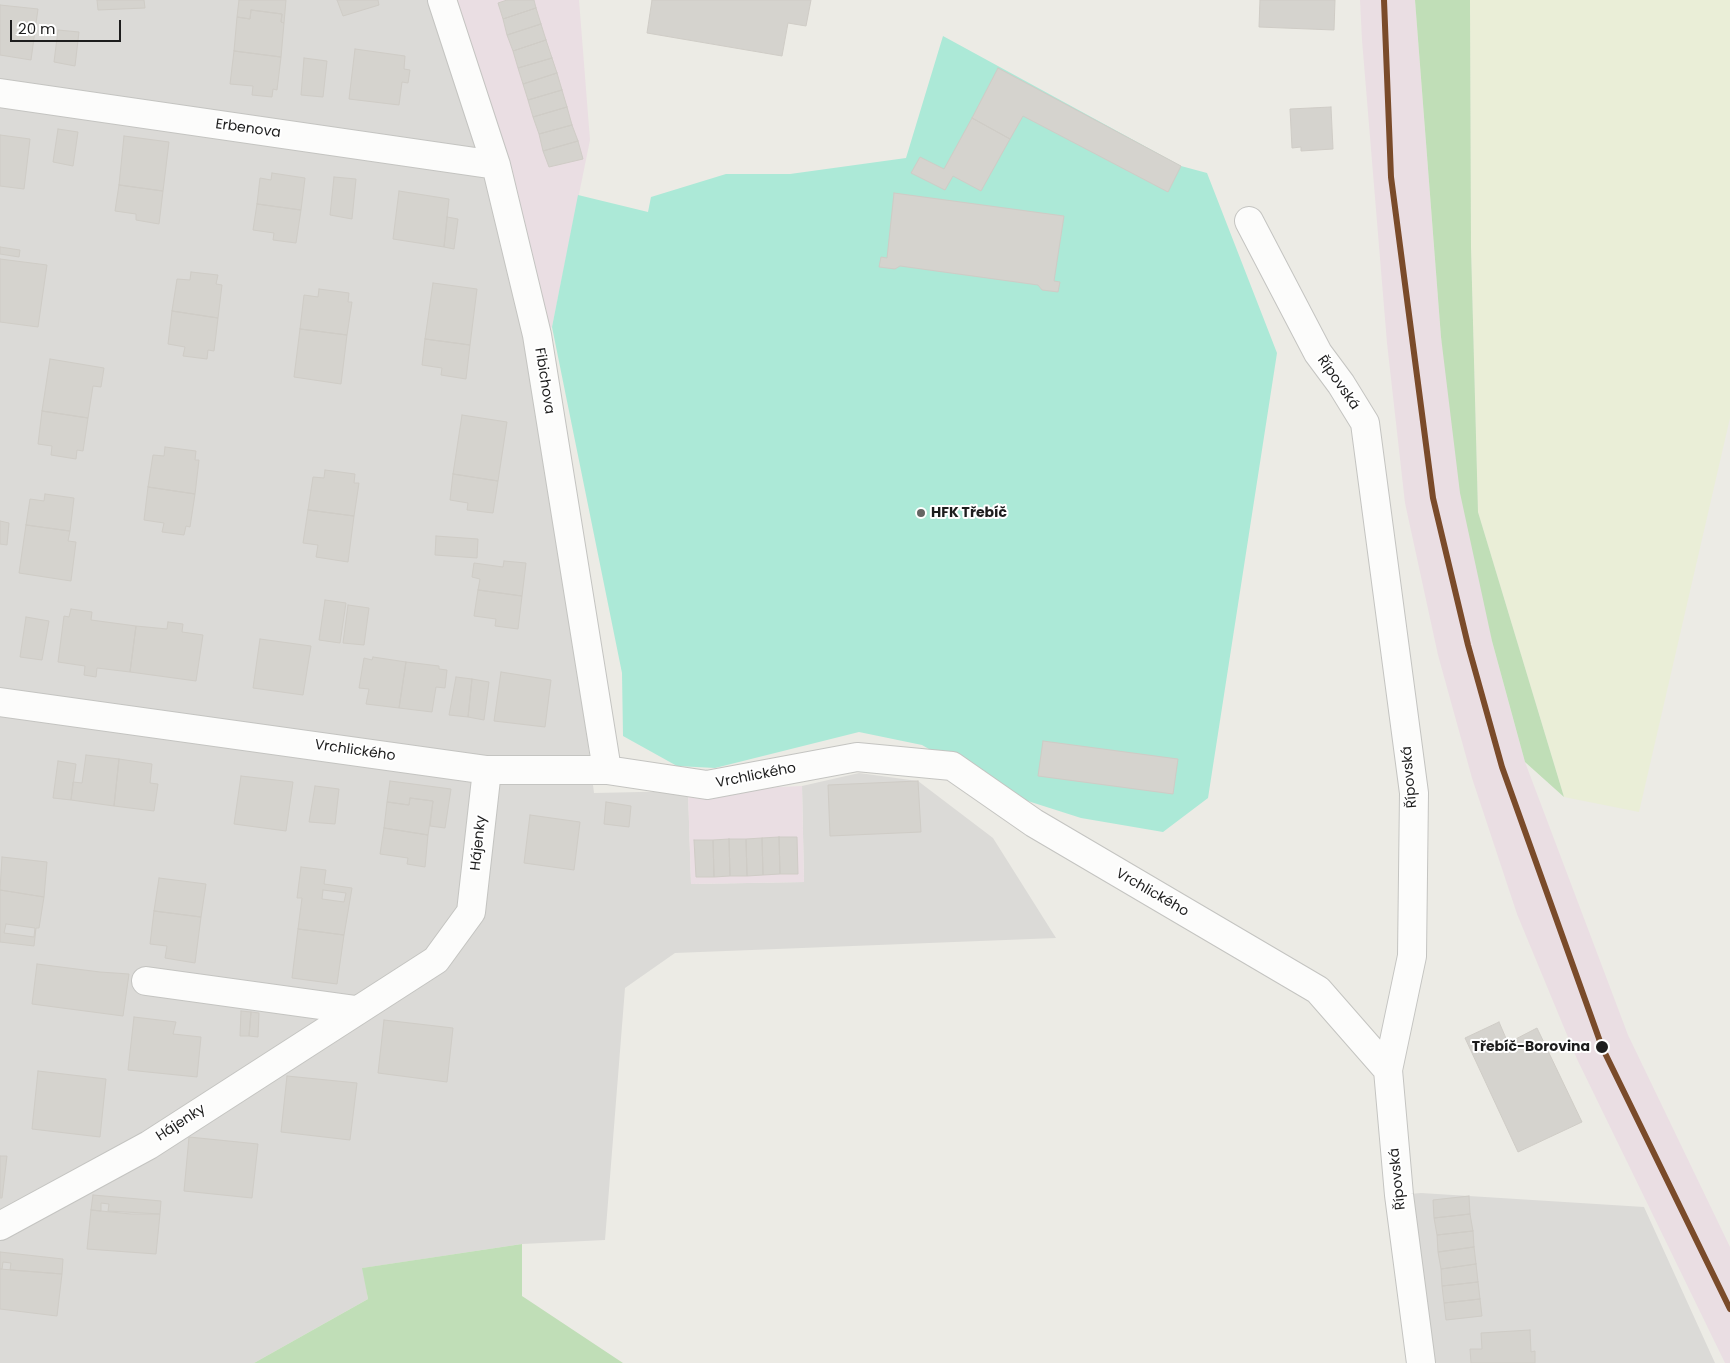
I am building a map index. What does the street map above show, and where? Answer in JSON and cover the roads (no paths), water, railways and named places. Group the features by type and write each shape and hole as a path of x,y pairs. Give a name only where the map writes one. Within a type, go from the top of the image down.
{"street":[{"name":"Fibichova","path":"442,0 496,165 537,335 607,770"},
{"name":"Erbenova","path":"0,93 496,165"},
{"name":"Řípovská","path":"1249,220 1318,354 1341,384 1366,423 1414,793 1412,956 1388,1070 1399,1195 1421,1363"},
{"name":"Vrchlického","path":"0,702 487,770 607,770 707,785 857,757 952,766 1034,823 1318,990 1388,1070"},
{"name":"Hájenky","path":"0,1226 149,1144 436,960 471,912 487,770"},
{"path":"146,981 356,1010"}],"place":[{"name":"HFK Třebíč","path":"921,513"},
{"name":"Třebíč-Borovina","path":"1602,1047"}]}
